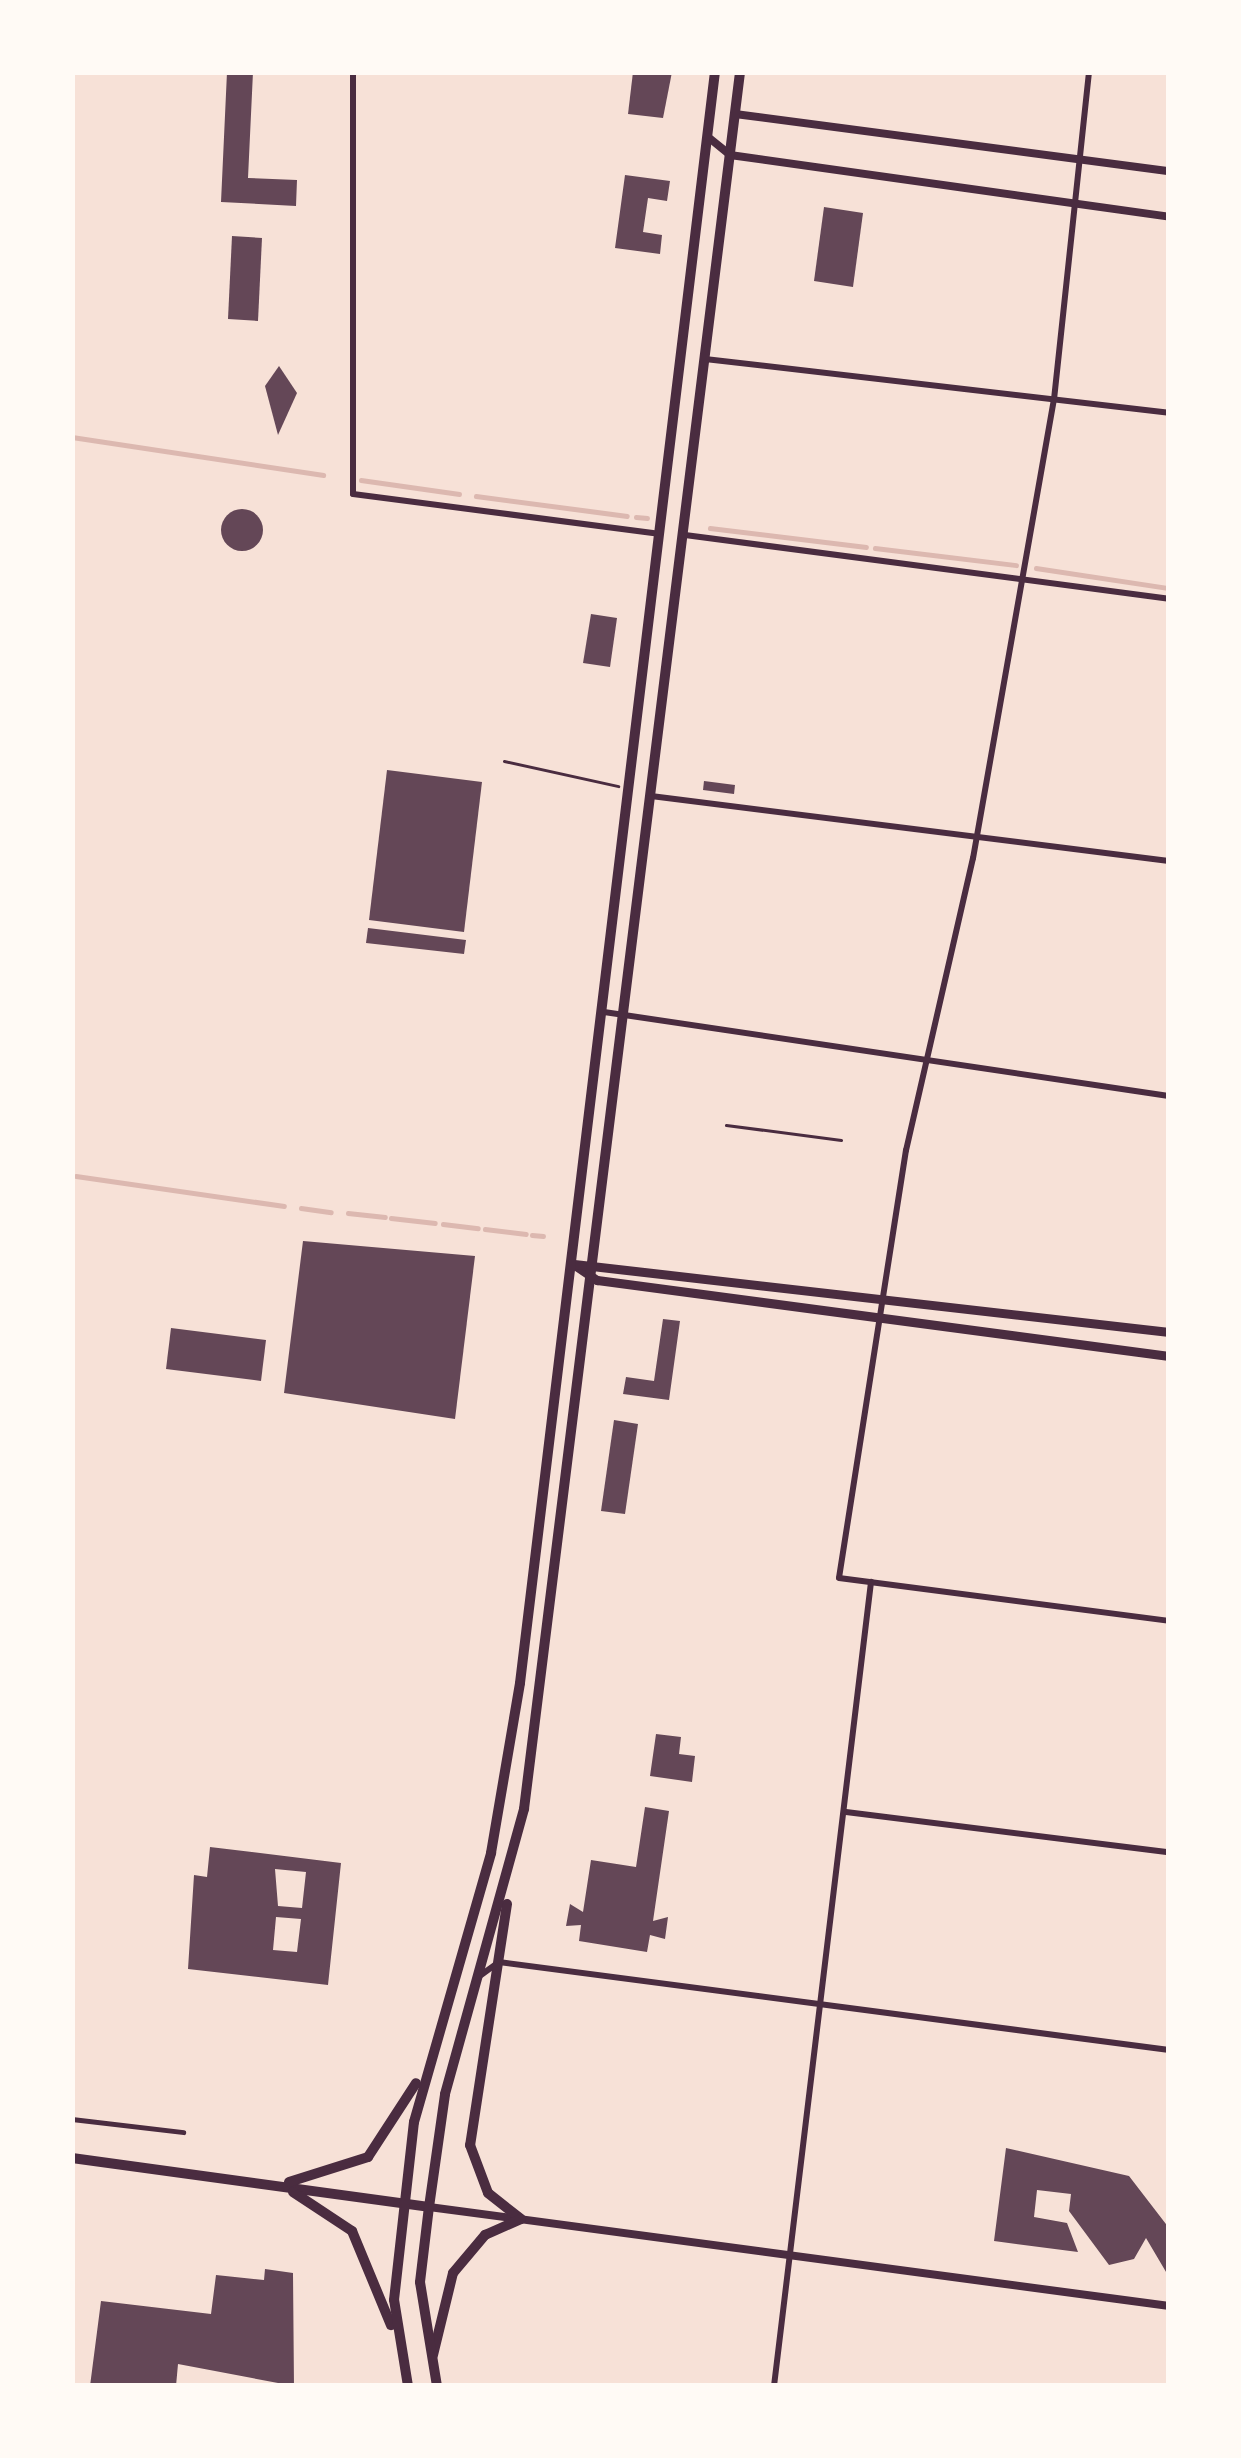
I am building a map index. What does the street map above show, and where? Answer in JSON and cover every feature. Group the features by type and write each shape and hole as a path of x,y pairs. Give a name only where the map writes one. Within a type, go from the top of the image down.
{"main road":[{"path":"394,2331 405,2204 425,2065 491,1853 524,1650 715,72"},
{"path":"432,2370 453,2272 485,2235 521,2219 488,2194 470,2145 546,1653 600,1259 740,72"},
{"path":"704,172 719,166 727,176"},
{"path":"573,1264 600,1259 1169,1332"},
{"path":"630,1263 631,1285"},
{"path":"573,1264 597,1280 1169,1356"},
{"path":"524,1650 546,1653"},
{"path":"437,2386 420,2282 429,2206 477,1982 511,1874"},
{"path":"274,2184 368,2157 425,2065"},
{"path":"72,2158 429,2206"},
{"path":"274,2184 352,2230 394,2331 408,2386"}],"street":[{"path":"353,72 352,494 660,534"},
{"path":"1089,72 1054,399 976,838 924,1064 839,1578 1169,1621"},
{"path":"735,114 1169,171"},
{"path":"708,136 730,155 1169,217"},
{"path":"705,359 1169,413"},
{"path":"683,535 1169,598"},
{"path":"652,796 1169,861"},
{"path":"604,1012 924,1064 1169,1096"},
{"path":"774,2386 871,1582"},
{"path":"846,1812 1169,1852"},
{"path":"477,1982 499,1962 1169,2050"},
{"path":"72,2119 183,2132"},
{"path":"429,2206 1169,2306"}],"lane":[{"path":"504,760 618,786"},
{"path":"726,1125 841,1140"}],"building":[{"path":"227,72 253,72 248,178 297,180 296,206 221,202"},
{"path":"633,72 672,72 663,118 628,114"},
{"path":"625,175 670,181 667,201 648,198 643,232 662,235 660,254 615,248"},
{"path":"824,207 863,213 853,287 814,281"},
{"path":"232,236 262,238 258,321 228,319"},
{"path":"279,366 297,393 278,435 265,386"},
{"path":"242,509 257,515 263,530 257,545 242,551 227,545 221,530 227,515"},
{"path":"591,614 617,618 610,667 583,663"},
{"path":"387,770 482,782 464,932 369,920"},
{"path":"704,781 735,785 734,794 703,790"},
{"path":"368,928 466,940 464,954 366,943"},
{"path":"303,1241 475,1256 455,1419 284,1393"},
{"path":"663,1319 680,1321 669,1400 623,1394 626,1377 654,1381"},
{"path":"171,1328 266,1340 261,1381 166,1369"},
{"path":"614,1420 638,1424 625,1514 601,1511"},
{"path":"656,1734 681,1737 679,1754 695,1756 692,1782 650,1776"},
{"path":"645,1807 669,1811 653,1921 668,1917 665,1939 650,1935 647,1952 579,1941 581,1925 566,1926 570,1904 583,1912 591,1860 636,1867"},
{"path":"210,1847 341,1863 328,1985 188,1969 194,1875 207,1877","holes":["275,1869 306,1872 302,1908 278,1906","276,1917 301,1919 297,1952 273,1950"]},
{"path":"1006,2148 1129,2176 1169,2228 1169,2277 1146,2238 1134,2259 1109,2265 1069,2211 1071,2194 1037,2190 1034,2217 1067,2223 1078,2252 994,2241"},
{"path":"265,2269 293,2273 294,2386 178,2364 176,2386 90,2386 101,2301 211,2314 216,2275 264,2280"}],"waterway":[{"path":"72,437 323,475"},
{"path":"361,480 459,494"},
{"path":"476,496 627,516"},
{"path":"636,517 647,518"},
{"path":"710,528 866,547"},
{"path":"875,548 1016,565"},
{"path":"1036,568 1169,588"},
{"path":"76,1176 284,1206"},
{"path":"301,1208 331,1212"},
{"path":"348,1213 385,1217"},
{"path":"391,1218 435,1223"},
{"path":"443,1224 478,1228"},
{"path":"485,1229 526,1234"},
{"path":"532,1235 543,1236"}]}
